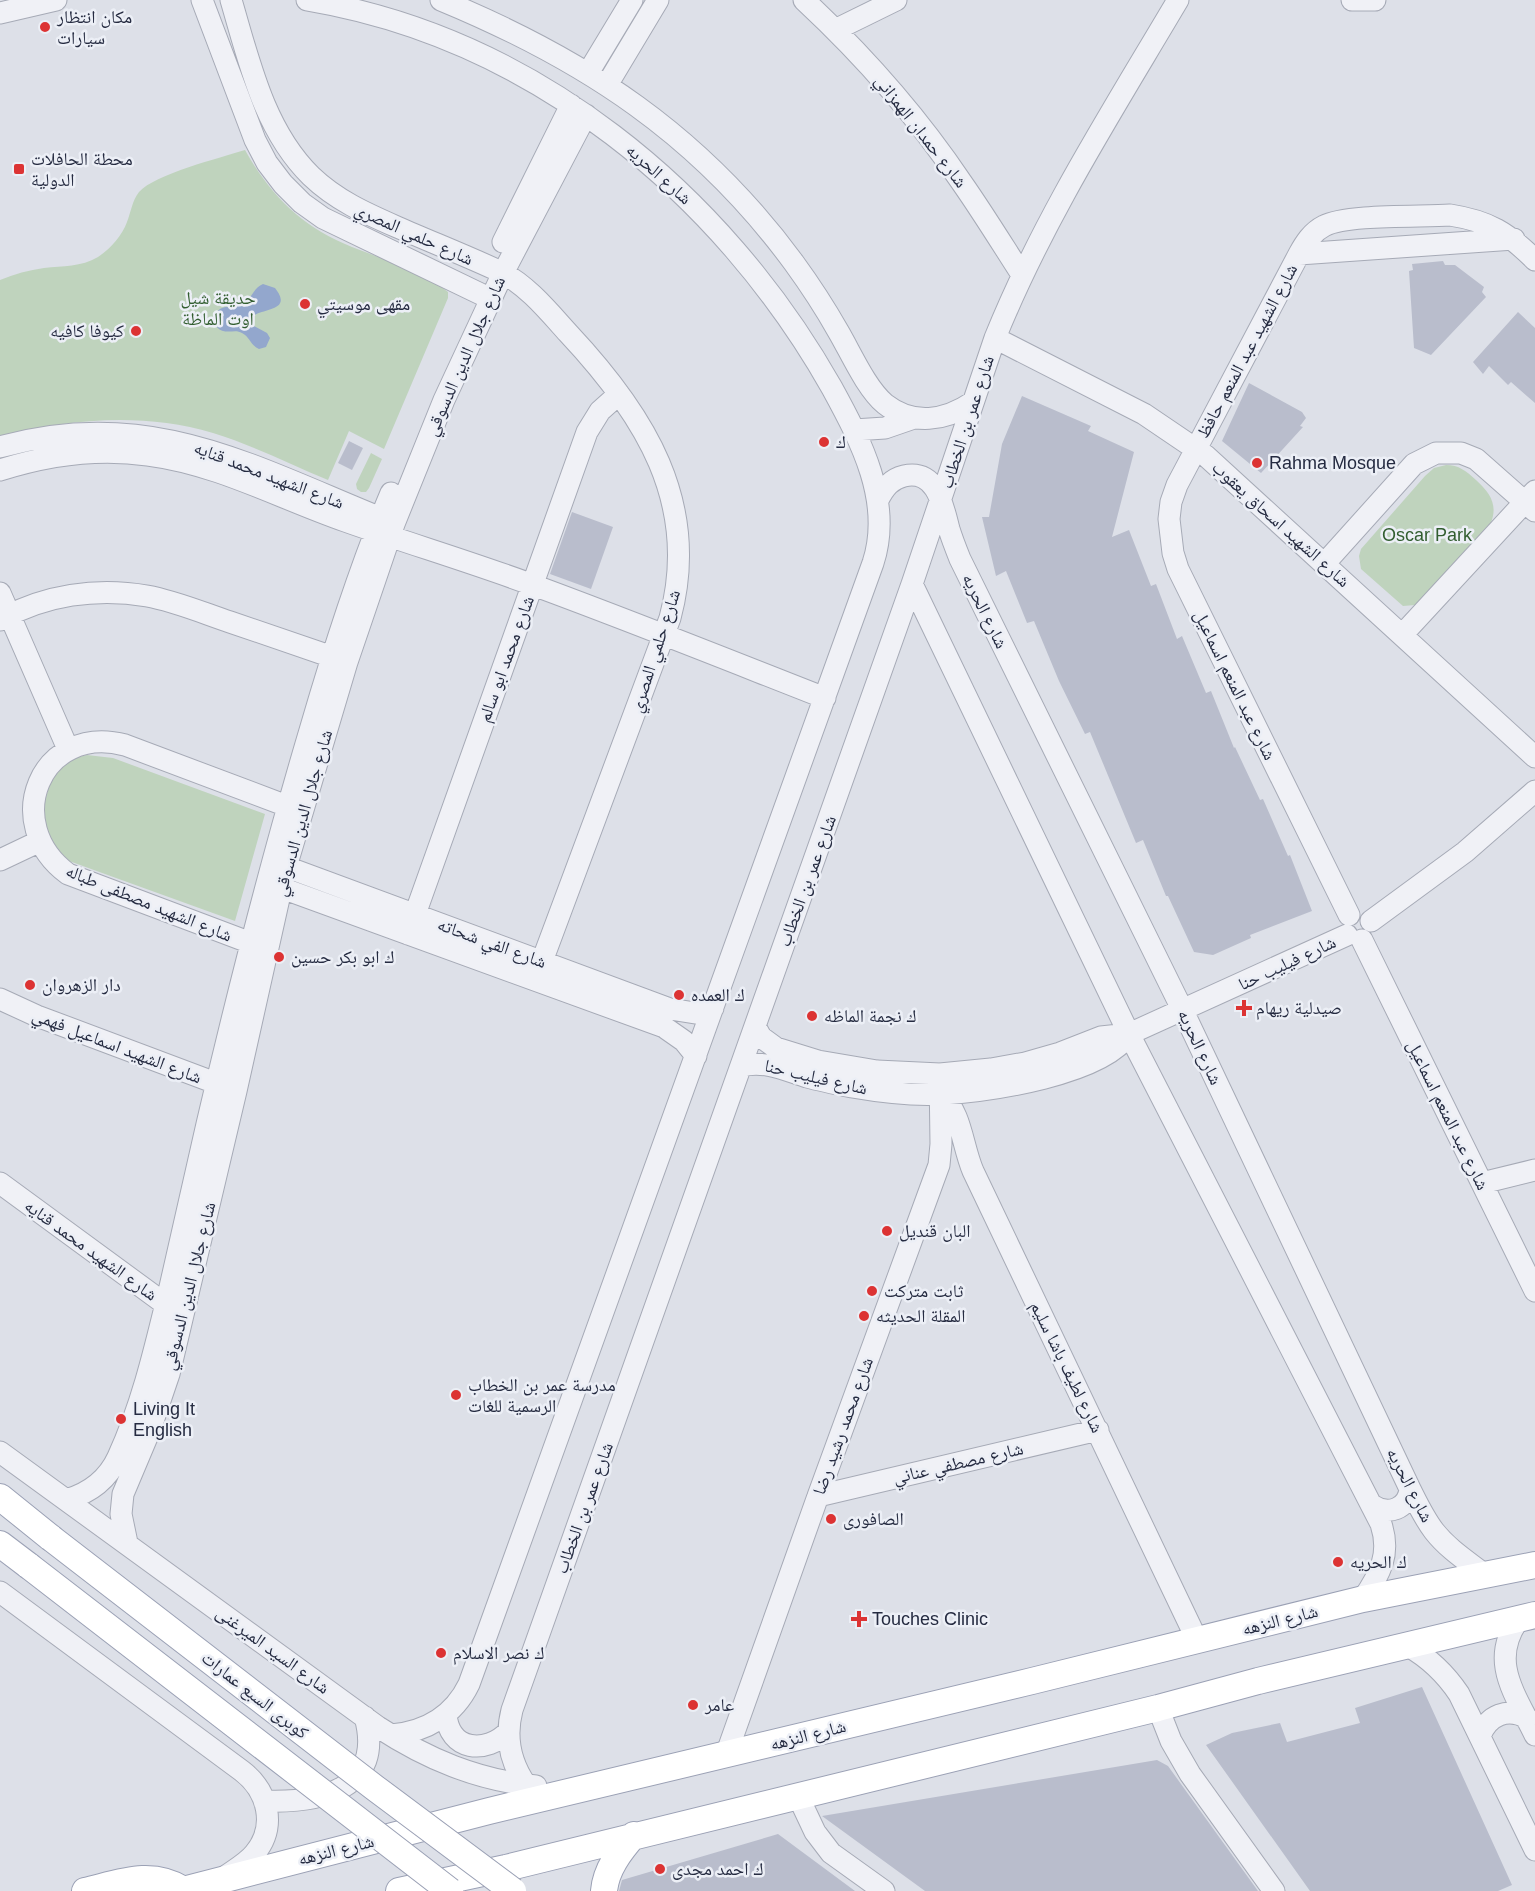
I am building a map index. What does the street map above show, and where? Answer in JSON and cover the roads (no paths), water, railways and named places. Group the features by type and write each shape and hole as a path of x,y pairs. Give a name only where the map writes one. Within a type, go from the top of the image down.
{"main road":[{"name":"كوبرى السبع عمارات","path":"0,1497 375,1788 513,1891"},
{"name":"كوبرى السبع عمارات","path":"0,1544 450,1891"},
{"name":"شارع النزهه","path":"85,1891 134,1880 161,1879 171,1882 181,1890 572,1791 1363,1599 1535,1565"},
{"path":"399,1891 506,1868 1158,1708 1258,1681 1527,1617"},
{"path":"604,1891 615,1860 634,1836"}],"street":[{"path":"0,7 15,0"},
{"path":"0,13 57,0"},
{"path":"202,0 255,140 267,163 283,184 323,218 484,296"},
{"name":"شارع حلمي المصري","path":"231,0 268,114 287,147 312,176 326,189 358,210 497,271 526,291 591,357 619,394 655,452 669,487 679,543 678,581 670,618 538,971"},
{"name":"شارع الحريه","path":"307,0 359,11 451,40 500,64 578,110 636,153 672,184 738,253 774,298 806,345 854,430 870,471 878,500"},
{"path":"441,0 516,34 607,85 678,136 708,163 743,199 800,272 837,328 873,391 884,403 897,412 914,418 929,419 945,417 973,402"},
{"path":"588,74 632,0"},
{"path":"607,85 658,0"},
{"name":"شارع حمدان الهمزاني","path":"804,0 880,78 929,137 968,191 1022,275"},
{"path":"835,30 896,0"},
{"name":"شارع عمر بن الخطاب","path":"526,1785 513,1760 509,1731 510,1717 912,584 995,338 1022,275 1055,209 1178,0"},
{"path":"1352,0 1375,0"},
{"name":"شارع جلال الدين الدسوقي","path":"226,1087 251,944 276,875 287,806 384,527 484,296 578,110"},
{"name":"شارع الشهيد عبد المنعم حافظ","path":"1196,448 1299,254 1307,240 1319,229 1341,220 1450,215 1484,223 1514,239 1535,260"},
{"name":"شارع الشهيد عبد المنعم حافظ","path":"1299,254 1514,239"},
{"name":"شارع الشهيد اسحاق يعقوب","path":"995,338 1144,414 1196,448 1226,472 1535,758"},
{"name":"شارع محمد ابو سالم","path":"412,925 590,424 619,394"},
{"path":"854,430 885,428 914,418"},
{"name":"شارع الشهيد محمد قنايه","path":"0,447 42,437 79,433 163,438 236,459 384,527"},
{"name":"شارع عبد المنعم اسماعيل","path":"1196,448 1177,485 1172,502 1170,528 1173,553 1185,584 1535,1291"},
{"name":"شارع الشهيد محمد قنايه","path":"0,470 51,457 88,453 121,452 162,457 194,464 384,527"},
{"path":"1325,563 1414,464 1436,453 1461,453 1476,459 1532,501 1402,635"},
{"path":"391,1735 417,1731 432,1724 446,1714 462,1697 469,1684 877,553 881,522 878,500 887,484 902,476 910,475 919,476 933,484 941,499"},
{"name":"شارع الحريه","path":"941,499 960,559 1183,1011 1410,1489 1428,1524 1439,1538 1451,1550 1485,1575"},
{"path":"384,527 825,698"},
{"path":"912,584 1129,1034 1384,1532 1385,1556 1381,1571 1363,1599"},
{"path":"5,617 54,598 89,593 125,592 171,602 339,660"},
{"path":"0,593 5,617 68,749"},
{"name":"شارع جلال الدين الدسوقي","path":"127,1543 121,1514 123,1494 163,1392 174,1310 276,875 339,660"},
{"name":"شارع الشهيد مصطفى طباله","path":"251,944 68,874 47,856 38,842 32,818 34,791 47,767 68,749 102,741 125,745 287,806"},
{"name":"شارع فيليب حنا","path":"755,1026 761,1037 776,1048 818,1061 941,1084 994,1089 1048,1077 1110,1054 1124,1042 1129,1034 1183,1011 1357,928 1465,852 1535,790"},
{"path":"0,860 38,842"},
{"name":"شارع الفي شحاته","path":"276,875 538,971 676,1011 694,1012 713,1008"},
{"name":"شارع الفي شحاته","path":"538,971 664,1027 684,1041 696,1056"},
{"name":"شارع الشهيد اسماعيل فهمي","path":"0,999 37,1016 226,1087"},
{"name":"شارع فيليب حنا","path":"741,1066 754,1063 766,1064 816,1079 872,1090 941,1084"},
{"name":"شارع محمد رشيد رضا","path":"726,1755 939,1165 941,1084"},
{"name":"شارع لطيف باشا سليم","path":"941,1084 957,1116 961,1138 973,1170 1197,1640"},
{"path":"939,1165 957,1163 973,1170"},
{"path":"1482,1183 1535,1170"},
{"name":"شارع الشهيد محمد قنايه","path":"0,1183 174,1310"},
{"name":"شارع جلال الدين الدسوقي","path":"66,1500 96,1485 117,1459 174,1310"},
{"name":"شارع مصطفي عناني","path":"818,1496 1098,1430"},
{"name":"شارع السيد الميرغنى","path":"0,1452 365,1717 419,1752 464,1771 495,1780 572,1791"},
{"path":"1372,1505 1382,1510 1399,1508 1407,1500 1410,1489"},
{"path":"0,1592 249,1777 261,1792 265,1801 267,1822 264,1838 249,1859 224,1878"},
{"path":"1527,1617 1513,1627 1506,1645 1505,1664 1509,1683 1531,1727"},
{"path":"1408,1646 1425,1656 1447,1677 1459,1694 1535,1850"},
{"path":"1158,1708 1190,1774 1274,1891"},
{"path":"1480,1736 1486,1724 1496,1716 1515,1713 1531,1727"},
{"path":"446,1714 448,1727 452,1733 467,1745 480,1746 493,1743 509,1731"},
{"path":"265,1801 306,1800 326,1796 344,1788 358,1774 367,1756 369,1736 365,1717"},
{"path":"798,1796 810,1824 831,1853 884,1891"}],"water":[{"path":"263,284 275,288 281,301 274,308 252,317 252,325 267,333 270,338 266,347 259,349 240,332 226,331 217,327 214,318 220,309 243,304"}],"place":[{"name":"مكان انتظار سيارات","path":"45,27"},
{"name":"محطة الحافلات الدولية","path":"19,169"},
{"name":"مقهى موسيتي","path":"305,304"},
{"name":"كيوفا كافيه","path":"136,331"},
{"name":"ك","path":"824,442"},
{"name":"Rahma Mosque","path":"1257,463"},
{"name":"ك ابو بكر حسين","path":"279,957"},
{"name":"دار الزهروان","path":"30,985"},
{"name":"ك العمده","path":"679,995"},
{"name":"صيدلية ريهام","path":"1244,1008"},
{"name":"ك نجمة الماظه","path":"812,1016"},
{"name":"البان قنديل","path":"887,1231"},
{"name":"ثابت متركت","path":"872,1291"},
{"name":"المقلة الحديثه","path":"864,1316"},
{"name":"مدرسة عمر بن الخطاب الرسمية للغات","path":"456,1395"},
{"name":"Living It English","path":"121,1419"},
{"name":"الصافورى","path":"831,1519"},
{"name":"ك الحريه","path":"1338,1562"},
{"name":"Touches Clinic","path":"859,1619"},
{"name":"ك نصر الاسلام","path":"441,1653"},
{"name":"عامر","path":"693,1705"},
{"name":"ك احمد مجدى","path":"660,1869"}],"park label":[{"name":"حديقة شيل اوت الماظة","path":"218,308"},
{"name":"Oscar Park","path":"1427,535"}]}
